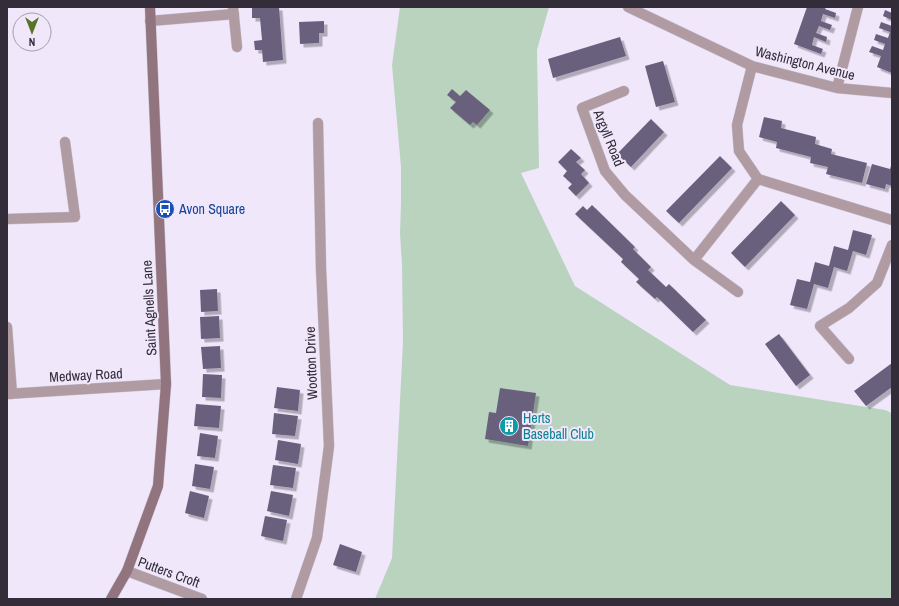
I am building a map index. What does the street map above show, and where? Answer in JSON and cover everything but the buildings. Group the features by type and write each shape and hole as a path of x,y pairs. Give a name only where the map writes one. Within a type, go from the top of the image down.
{"street":[{"name":"Saint Agnells Lane","path":"111,599 127,571 158,486 166,384 150,7"},
{"name":"Washington Avenue","path":"628,7 752,66 837,88 892,93"},
{"path":"837,88 858,7"},
{"path":"150,21 233,11 237,47"},
{"path":"752,66 737,125 739,151 758,179 892,220"},
{"name":"Argyll Road","path":"624,91 582,108 605,171 625,195 694,260 738,292"},
{"name":"Wootton Drive","path":"296,599 317,538 329,446 321,268 318,122"},
{"path":"7,219 75,217 65,142"},
{"path":"694,260 758,179"},
{"path":"849,359 820,326 849,308 876,283 892,245"},
{"path":"7,327 10,394"},
{"name":"Medway Road","path":"10,394 166,384"},
{"name":"Putters Croft","path":"127,571 202,599"}],"green space":[{"path":"400,7 549,7 537,50 539,168 521,173 575,286 730,385 885,410 892,413 892,599 375,599 392,558 403,342 400,234 401,167 392,65"}],"place":[{"name":"Avon Square","path":"165,209"},
{"name":"Herts Baseball Club","path":"509,426"}]}
